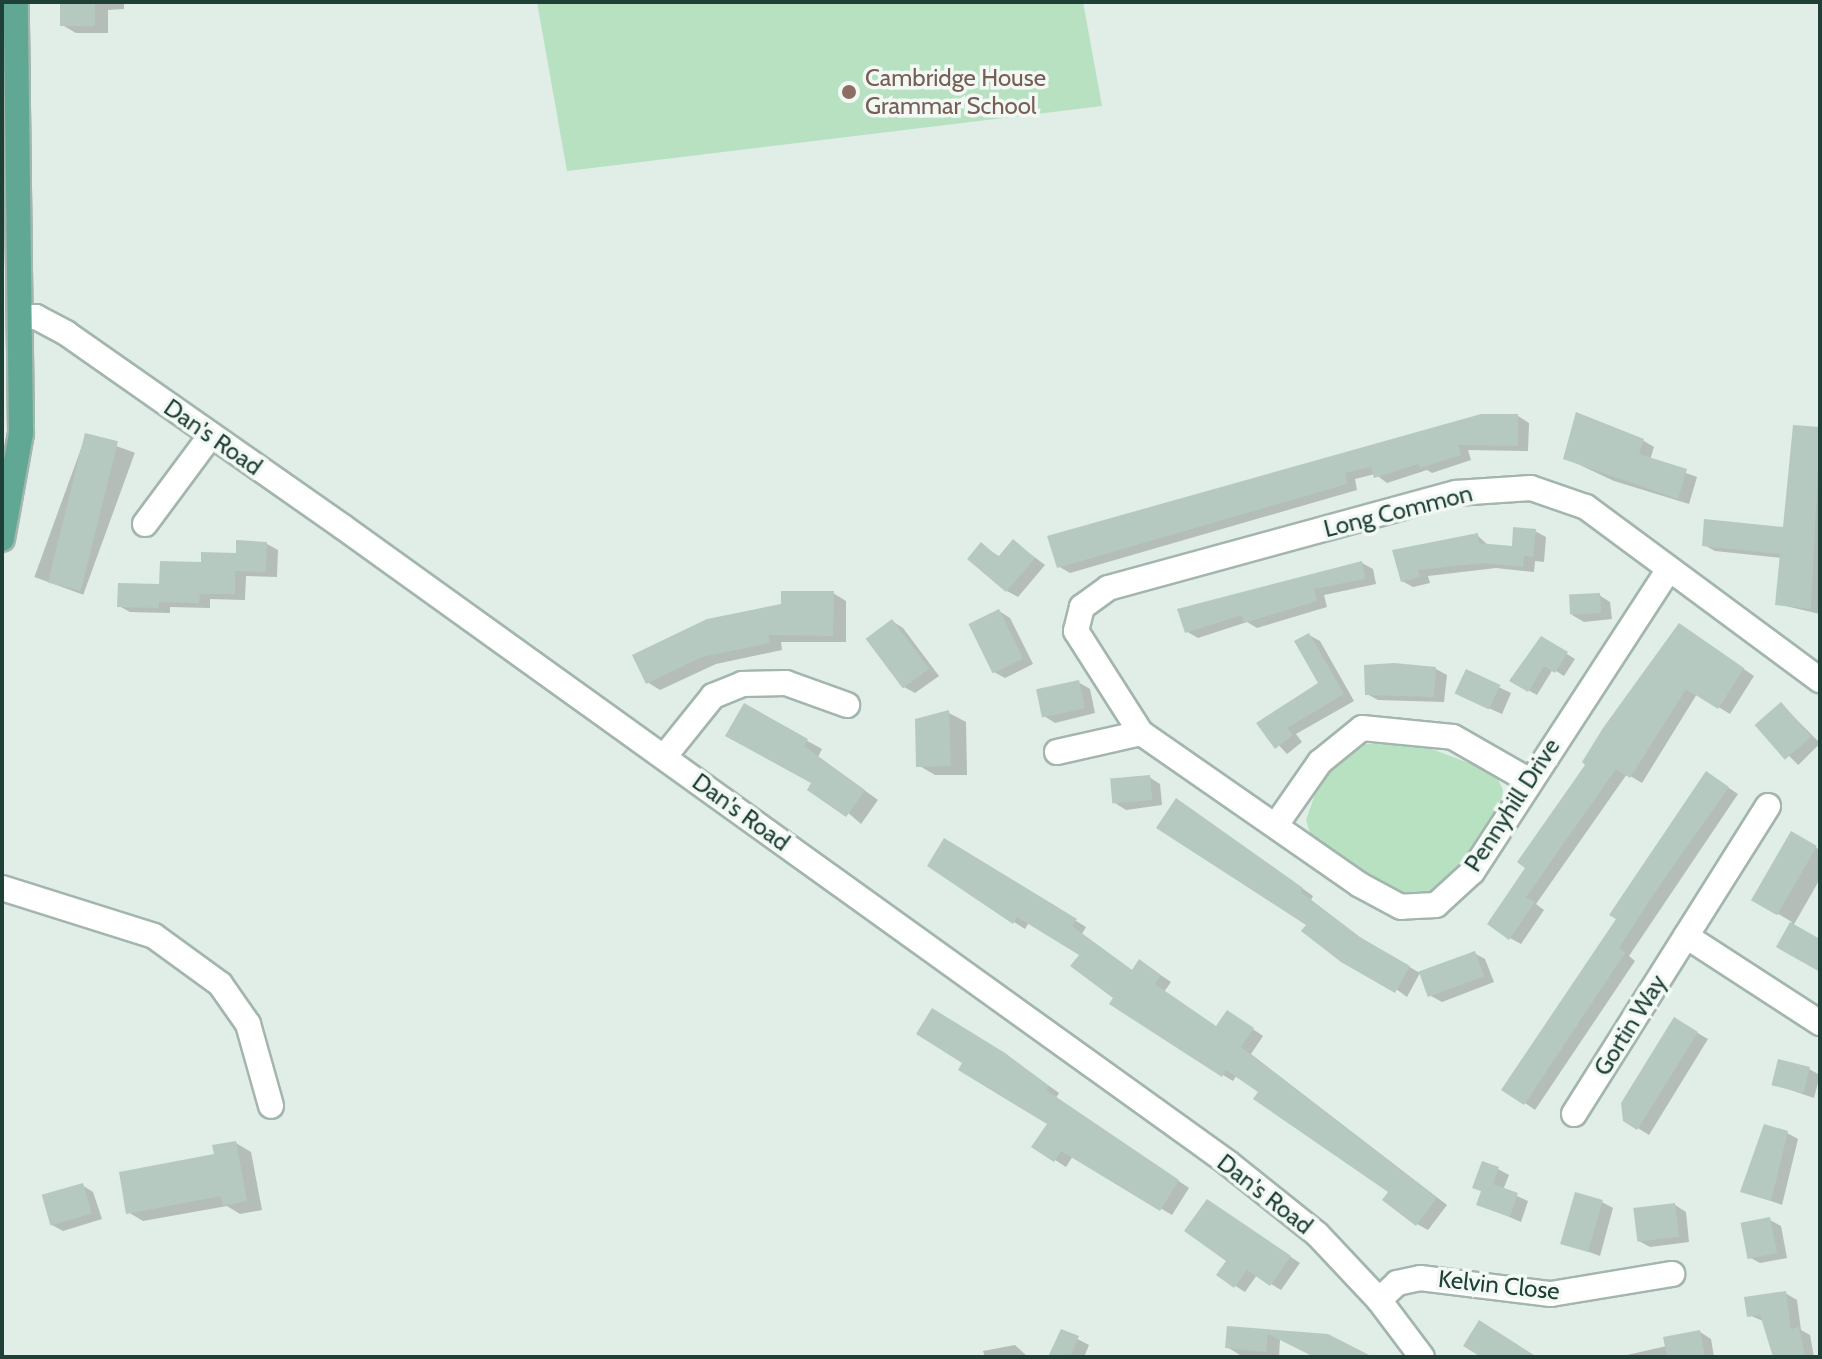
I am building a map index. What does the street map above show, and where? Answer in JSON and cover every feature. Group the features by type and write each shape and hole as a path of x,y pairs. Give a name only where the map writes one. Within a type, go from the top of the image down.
{"main road":[{"path":"2,539 21,433 16,302 16,2"}],"street":[{"name":"Dan's Road","path":"16,302 66,333 211,435 1228,1163 1317,1234 1379,1300 1422,1357"},
{"path":"145,524 211,435"},
{"name":"Long Common","path":"1077,616 1108,588 1477,489 1531,488 1562,496 1607,521 1820,680"},
{"name":"Pennyhill Drive","path":"1077,616 1079,639 1141,733 1360,885 1401,907 1436,905 1472,872 1528,780 1669,569"},
{"path":"664,757 699,708 728,688 786,683 847,705"},
{"path":"1276,825 1320,762 1362,728 1453,737 1528,780"},
{"path":"1057,752 1141,733"},
{"name":"Gortin Way","path":"1574,1114 1768,806"},
{"path":"2,888 154,936 220,984 248,1024 271,1106"},
{"path":"1686,936 1820,1023"},
{"name":"Kelvin Close","path":"1379,1300 1397,1283 1434,1276 1551,1294 1672,1274"}],"green space":[{"path":"537,2 1083,2 1102,106 567,171"},
{"path":"1416,743 1495,773 1503,790 1501,807 1454,876 1423,895 1404,896 1389,892 1312,840 1306,820 1320,780 1350,750 1364,744"}],"building":[{"path":"60,2 95,2 95,26 60,26"},
{"path":"1576,412 1644,439 1639,454 1687,469 1678,499 1563,459"},
{"path":"1481,414 1518,414 1518,446 1458,445 1461,455 1420,468 1418,464 1374,478 1371,467 1345,473 1347,484 1057,568 1047,536"},
{"path":"1793,425 1820,427 1811,609 1775,605 1780,554 1702,546 1704,519 1783,527"},
{"path":"85,433 118,441 81,591 48,582"},
{"path":"1513,527 1536,529 1533,557 1524,556 1523,567 1483,563 1418,570 1420,577 1401,582 1392,550 1478,533 1479,543 1512,546"},
{"path":"1013,539 1035,558 1006,592 967,559 981,542 998,557"},
{"path":"236,540 267,542 266,572 235,571 235,594 200,594 199,603 159,602 159,608 117,607 118,583 159,584 160,561 201,562 201,552 236,553"},
{"path":"1362,561 1365,579 1314,589 1317,601 1244,623 1242,615 1185,633 1177,609"},
{"path":"781,591 834,591 833,636 768,635 770,643 702,657 646,684 632,655 707,619 781,604"},
{"path":"1600,593 1601,613 1570,615 1569,595"},
{"path":"999,609 1023,658 993,673 968,624"},
{"path":"892,619 929,669 903,688 866,639"},
{"path":"1679,623 1744,668 1718,709 1686,689 1630,778 1616,769 1526,897 1535,902 1509,940 1487,924 1525,868 1517,862 1585,765 1582,762 1603,728"},
{"path":"1309,633 1344,694 1287,728 1293,735 1275,749 1256,723 1318,683 1294,641"},
{"path":"1541,636 1568,652 1555,673 1544,666 1528,692 1509,681"},
{"path":"1394,663 1436,667 1434,697 1365,695 1364,665"},
{"path":"1466,669 1500,685 1489,710 1455,693"},
{"path":"1079,680 1085,708 1042,718 1036,689"},
{"path":"1781,702 1811,737 1785,760 1755,725"},
{"path":"744,703 808,739 804,746 865,790 846,817 807,790 811,783 725,736"},
{"path":"949,710 951,766 916,767 915,719"},
{"path":"1706,771 1729,787 1655,892 1619,948 1625,953 1524,1105 1501,1090 1616,919 1609,915"},
{"path":"1150,775 1152,800 1112,803 1110,778"},
{"path":"1176,798 1303,888 1301,892 1358,936 1410,966 1395,993 1341,962 1301,931 1306,925 1156,828"},
{"path":"1791,831 1817,846 1777,915 1751,900"},
{"path":"944,838 1077,919 1072,926 1132,970 1139,959 1161,975 1155,984 1216,1026 1227,1010 1254,1028 1241,1047 1437,1198 1416,1226 1382,1200 1388,1192 1253,1099 1258,1092 1226,1070 1222,1077 1109,1004 1113,998 1070,966 1079,955 1017,917 1013,924 927,866"},
{"path":"1790,922 1820,939 1820,972 1776,947"},
{"path":"1475,951 1484,976 1428,997 1419,972"},
{"path":"932,1008 1005,1053 1049,1086 1046,1090 1179,1180 1160,1211 1061,1151 1054,1162 1031,1147 1047,1124 958,1070 962,1063 916,1034"},
{"path":"1674,1017 1698,1032 1637,1130 1623,1121 1621,1103"},
{"path":"1778,1059 1810,1067 1803,1093 1771,1085"},
{"path":"1764,1124 1788,1131 1771,1201 1740,1192"},
{"path":"236,1141 247,1201 223,1206 221,1196 126,1214 119,1172 214,1154 212,1145"},
{"path":"1482,1161 1499,1167 1493,1184 1518,1193 1510,1217 1476,1205 1481,1191 1472,1188"},
{"path":"83,1183 92,1214 50,1226 42,1195"},
{"path":"1575,1192 1603,1200 1588,1252 1560,1244"},
{"path":"1207,1199 1291,1256 1270,1286 1247,1270 1234,1288 1216,1275 1226,1261 1184,1231"},
{"path":"1675,1203 1679,1237 1637,1242 1633,1208"},
{"path":"1770,1217 1777,1253 1748,1259 1741,1223"},
{"path":"1786,1291 1791,1329 1799,1327 1805,1357 1773,1357 1760,1315 1747,1317 1744,1297"},
{"path":"1479,1320 1537,1357 1481,1357 1463,1346"},
{"path":"1227,1326 1328,1334 1373,1357 1314,1357 1268,1334 1266,1352 1225,1348"},
{"path":"1061,1329 1079,1336 1070,1357 1048,1357"},
{"path":"1700,1330 1705,1357 1667,1357 1663,1337"}],"place":[{"name":"Cambridge House Grammar School","path":"849,92"}]}
